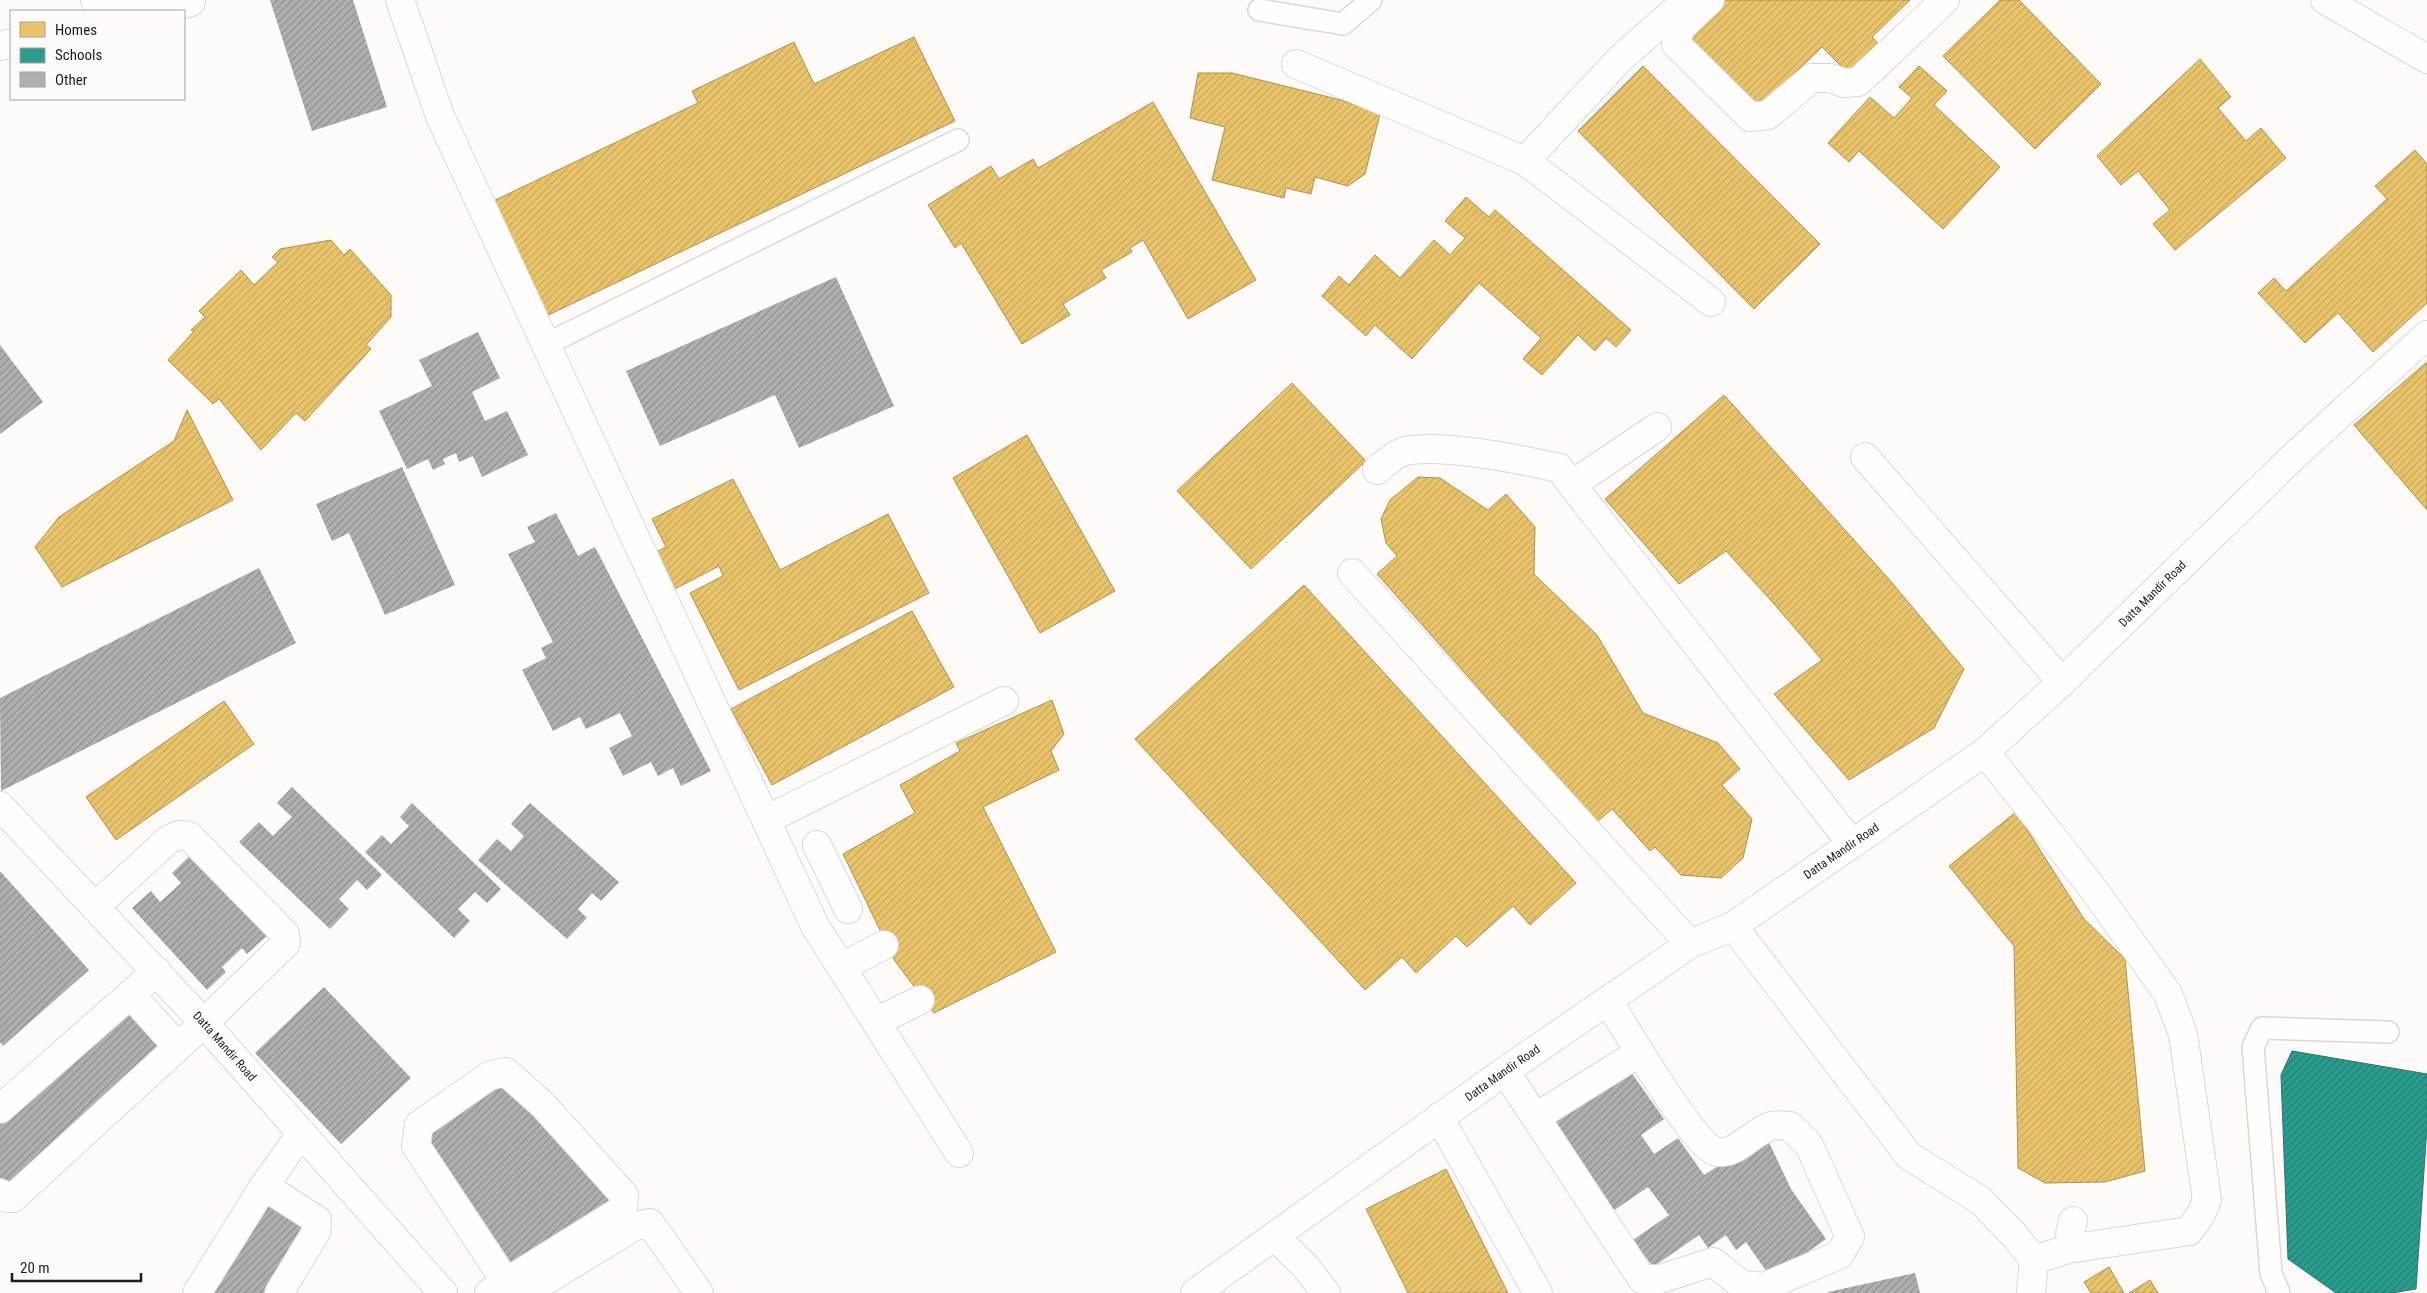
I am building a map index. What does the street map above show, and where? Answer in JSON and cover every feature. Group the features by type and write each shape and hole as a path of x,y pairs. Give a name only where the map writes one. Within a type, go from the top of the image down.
{"street":[{"path":"95,0 109,7 126,0"},
{"path":"400,0 440,116 815,926 959,1153"},
{"path":"1525,161 1620,59 1687,0"},
{"path":"1710,0 1680,28 1676,44 1750,117 1768,115 1812,78 1830,78 1844,82 1858,82 1945,0"},
{"path":"2325,0 2427,59"},
{"path":"155,10 191,2"},
{"path":"1296,64 1525,161 1711,302"},
{"name":"Datta Mandir Road","path":"1195,1293 1439,1117 1690,944 1733,926 1985,752 2062,682 2293,457 2427,335"},
{"path":"1573,484 1658,427"},
{"path":"1377,470 1401,452 1430,448 1526,461 1559,468 1852,844"},
{"path":"1865,457 2062,682"},
{"path":"1352,573 1690,944"},
{"path":"766,820 1004,701"},
{"path":"1985,752 2091,886 2168,994 2183,1034 2208,1200 2202,1214 2188,1231 2076,1248 2034,1260"},
{"name":"Datta Mandir Road","path":"0,806 158,971 443,1293"},
{"path":"0,1193 7,1198 13,1198 204,1023 286,943 285,934 189,836 179,835 168,840 95,906"},
{"path":"784,859 822,843 855,906 815,926"},
{"path":"1733,926 1909,1156 1980,1200 2014,1235 2034,1260 2031,1293"},
{"path":"842,967 884,945"},
{"path":"0,1109 158,971"},
{"path":"131,995 178,1047"},
{"path":"876,1022 920,1000"},
{"path":"1505,1071 1642,1279 1660,1279 1713,1262 1742,1285 1764,1287 1839,1256 1850,1237 1809,1145 1790,1126 1771,1126 1729,1151 1715,1152 1707,1147 1682,1116 1608,1001"},
{"path":"1536,1117 1640,1052"},
{"path":"506,1072 543,1105 624,1194 624,1209 506,1289 416,1146 419,1125 489,1076 506,1072"},
{"path":"1439,1117 1538,1293"},
{"path":"197,1293 264,1186 302,1134"},
{"path":"264,1186 317,1220 316,1232 279,1293"},
{"path":"2073,1221 2070,1234 2076,1248"},
{"path":"506,1289 635,1226 650,1224 699,1293"},
{"path":"1274,1236 1305,1266 1326,1293"}],"lane":[{"path":"1259,10 1343,24 1371,0"},
{"path":"547,344 958,140"},
{"path":"2279,1293 2271,1273 2253,1046 2262,1028 2388,1032"}],"building: Homes":[{"path":"1725,0 1910,0 1872,37 1882,48 1852,77 1822,47 1757,110 1686,39"},
{"path":"2000,0 2019,0 2101,84 2035,149 1943,56"},
{"path":"914,37 955,121 542,318 487,204 698,103 692,91 794,42 814,84"},
{"path":"2200,59 2231,97 2218,108 2246,141 2261,128 2286,158 2175,250 2153,224 2170,210 2138,171 2121,185 2097,156"},
{"path":"1643,66 1820,244 1754,309 1578,131"},
{"path":"1919,66 1947,91 1934,105 2000,167 1943,229 1859,151 1849,162 1828,143 1870,97 1894,118 1912,98 1899,87"},
{"path":"1198,73 1232,73 1341,100 1380,114 1365,174 1348,186 1315,177 1311,194 1286,188 1284,198 1212,180 1225,127 1190,118"},
{"path":"1153,102 1256,280 1188,319 1143,240 1130,248 1132,252 1101,270 1106,278 1063,304 1070,315 1022,344 961,243 955,248 928,205 991,166 999,179 1033,159 1038,168"},
{"path":"2415,150 2427,164 2427,303 2373,352 2338,313 2305,343 2258,293 2274,278 2286,291 2387,199 2375,186"},
{"path":"1466,197 1489,217 1495,210 1631,330 1616,347 1606,338 1595,351 1578,335 1542,375 1523,359 1541,338 1479,283 1412,359 1375,325 1366,336 1322,296 1339,276 1349,285 1375,255 1400,278 1434,240 1450,255 1465,238 1445,221"},
{"path":"331,240 344,255 350,249 391,295 391,317 366,345 371,349 305,421 296,413 261,450 219,399 213,404 168,360 194,331 191,330 205,317 199,311 241,270 254,285 278,262 272,257 280,249"},
{"path":"2427,362 2427,510 2354,425"},
{"path":"1292,383 1366,461 1251,569 1177,491"},
{"path":"1724,395 1888,578 1964,669 1934,728 1849,780 1774,694 1822,660 1775,605 1726,551 1679,584 1605,499"},
{"path":"187,410 233,500 62,587 35,547 59,517 174,441"},
{"path":"1027,435 1115,591 1040,633 953,478"},
{"path":"1418,477 1440,478 1488,510 1506,494 1535,527 1534,574 1597,635 1643,713 1718,743 1740,769 1722,785 1752,819 1743,858 1721,878 1681,875 1655,847 1650,851 1612,809 1597,822 1377,574 1397,556 1386,543 1381,519 1390,500"},
{"path":"733,479 780,570 888,514 929,593 739,690 690,593 723,576 719,566 671,591 652,554 666,547 652,519"},
{"path":"1304,585 1576,883 1530,925 1513,906 1467,947 1456,936 1416,973 1402,957 1365,990 1135,739"},
{"path":"912,611 954,687 772,785 731,709"},
{"path":"1052,700 1064,734 1051,751 1059,770 983,807 1056,952 934,1013 895,961 843,854 915,813 900,785 960,751 956,743"},
{"path":"224,701 254,744 116,840 86,797"},
{"path":"2016,812 2084,919 2125,959 2145,1171 2105,1182 2045,1183 2018,1168 2014,946 1949,866"},
{"path":"1446,1169 1508,1293 1408,1293 1366,1209"},
{"path":"2109,1267 2124,1293 2091,1293 2084,1282"},
{"path":"2150,1280 2158,1293 2129,1293"}],"building: Schools":[{"path":"2292,1051 2427,1074 2427,1126 2416,1289 2392,1293 2336,1293 2288,1259 2281,1075"}],"building: Other":[{"path":"270,0 353,0 387,107 312,131"},
{"path":"836,277 894,406 799,448 775,395 660,446 626,371"},
{"path":"478,332 500,378 472,392 485,421 507,411 528,455 482,477 473,456 459,462 456,453 443,459 445,464 433,470 428,459 407,469 379,411 432,386 419,360"},
{"path":"0,345 43,402 0,434"},
{"path":"402,467 455,585 385,615 349,533 332,541 316,504"},
{"path":"556,513 578,556 595,547 711,771 681,786 673,768 658,776 651,762 623,776 609,748 632,736 620,713 586,729 580,717 553,731 522,670 546,658 541,648 553,642 508,554 535,542 527,527"},
{"path":"259,568 296,643 1,791 0,698"},
{"path":"292,787 382,875 367,890 357,880 339,899 349,909 330,929 239,842 259,822 273,836 292,817 277,803"},
{"path":"412,803 501,889 487,903 475,892 458,909 470,921 454,938 365,852 382,835 391,844 409,826 400,817"},
{"path":"530,803 619,882 601,901 592,893 578,909 587,918 567,939 478,860 497,839 511,851 524,836 511,824"},
{"path":"195,851 270,933 247,954 242,948 222,967 226,972 207,990 132,908 151,891 160,902 181,883 172,873"},
{"path":"0,871 89,970 3,1046 0,1042"},
{"path":"324,987 411,1078 341,1144 255,1053"},
{"path":"133,1003 168,1043 28,1164 35,1171 12,1191 0,1177 0,1118"},
{"path":"1626,1065 1664,1119 1641,1135 1654,1154 1678,1138 1704,1175 1766,1136 1791,1189 1826,1239 1771,1278 1746,1242 1736,1250 1726,1235 1708,1248 1699,1235 1653,1267 1633,1240 1669,1215 1648,1187 1613,1211 1546,1118"},
{"path":"500,1082 541,1114 615,1201 501,1272 421,1135"},
{"path":"264,1198 312,1228 272,1293 207,1293"},
{"path":"1915,1273 1920,1293 1828,1292"}]}
